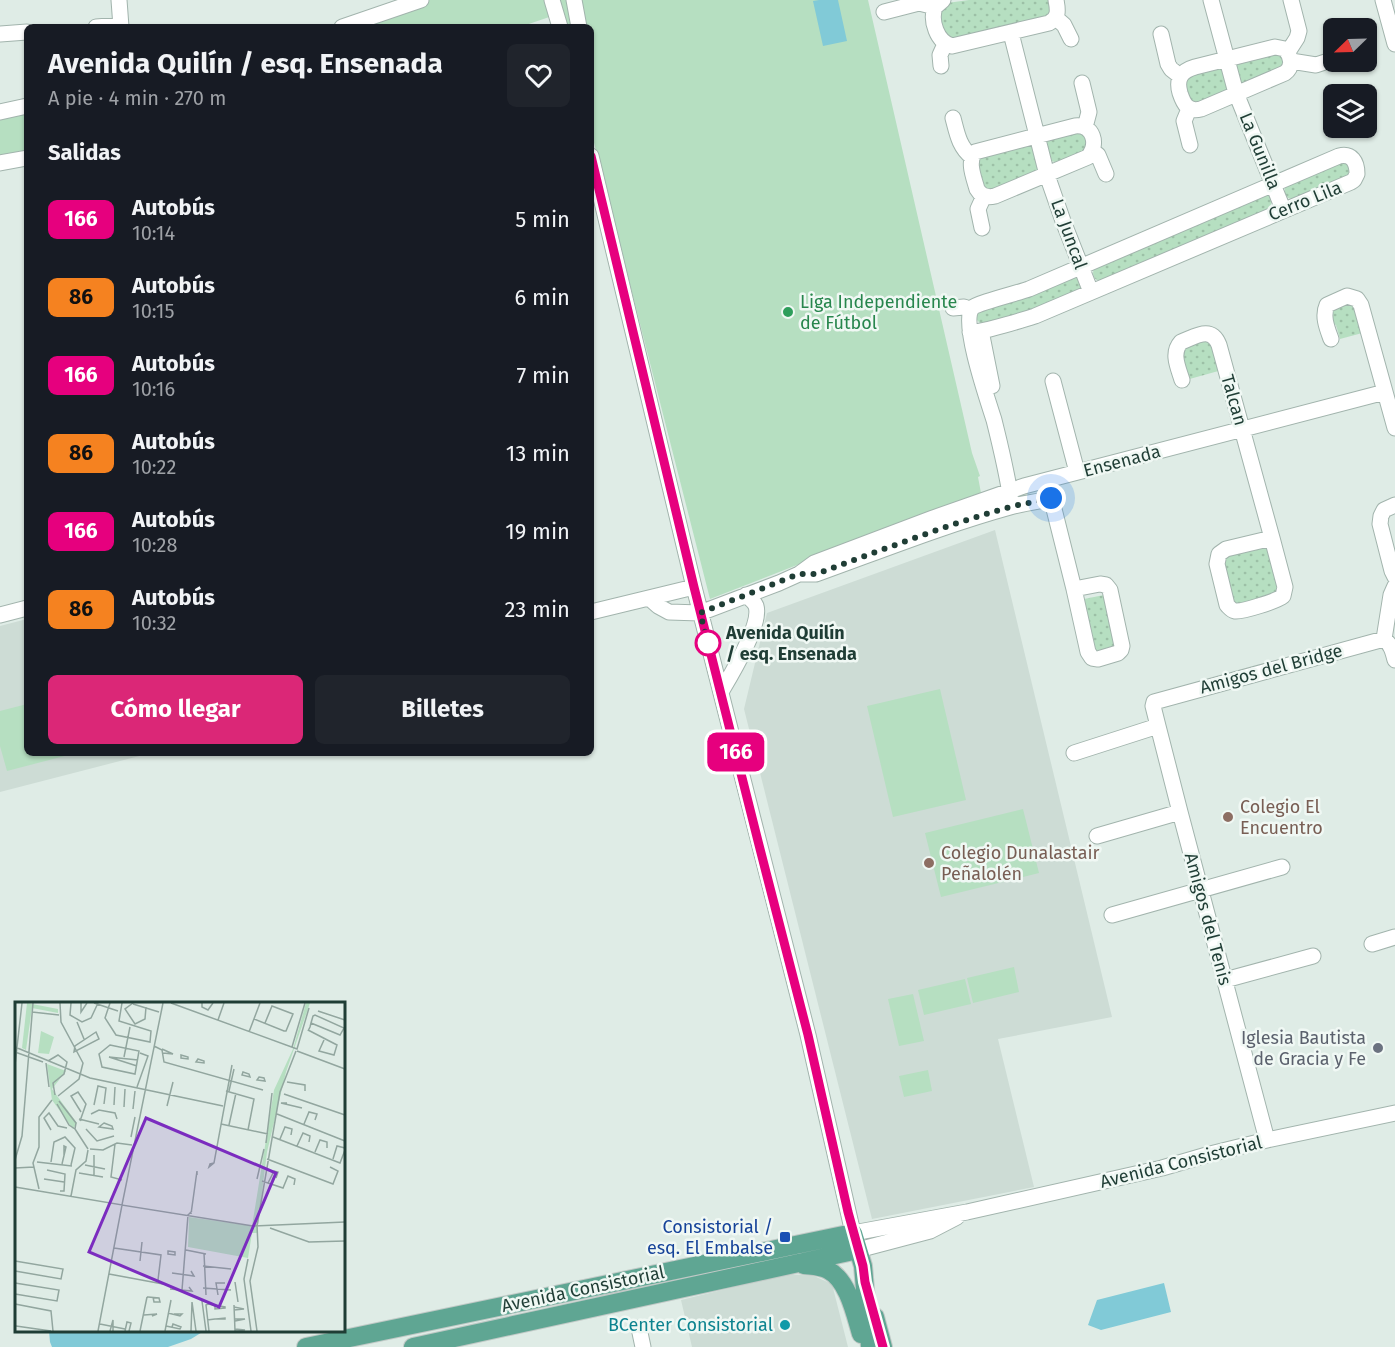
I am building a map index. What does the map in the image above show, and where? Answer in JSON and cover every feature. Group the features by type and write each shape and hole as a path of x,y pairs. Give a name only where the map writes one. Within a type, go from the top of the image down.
{"main road":[{"name":"Avenida Consistorial","path":"413,1347 790,1264 856,1241"},
{"name":"Avenida Consistorial","path":"306,1347 628,1280 856,1241"},
{"path":"856,1241 865,1282 868,1347"},
{"path":"790,1264 827,1269 839,1279 868,1347"},
{"path":"628,1280 625,1290 630,1299"},
{"path":"865,1282 883,1347"},
{"path":"568,1293 575,1301 572,1312"}],"street":[{"path":"114,24 119,0"},
{"path":"351,24 421,0"},
{"path":"552,0 559,24"},
{"path":"574,0 578,24"},
{"path":"884,12 919,3 939,3 933,17 938,33 945,44 957,46 1050,23 1056,18 1058,9 1056,0"},
{"name":"La Gunilla","path":"1211,0 1236,93 1284,210"},
{"name":"La Gunilla","path":"1189,109 1201,109 1290,69 1290,57 1299,31 1291,0"},
{"path":"1383,0 1395,43"},
{"path":"1056,18 1065,25 1071,39"},
{"path":"0,34 24,32"},
{"name":"La Juncal","path":"1011,33 1047,175 1091,292"},
{"path":"1161,34 1168,64 1180,76"},
{"path":"941,66 940,55 945,44"},
{"path":"1190,145 1184,121 1189,109 1183,102 1178,87 1180,76 1189,69 1275,47 1283,48 1290,57 1316,65 1323,63"},
{"path":"1082,83 1089,112 1085,127"},
{"path":"0,112 24,107"},
{"path":"953,118 961,146 972,156"},
{"path":"981,228 978,209 984,196 977,189 971,163 972,156 978,151 1075,126 1085,127 1090,131 1094,142 1093,151 1098,155 1106,174"},
{"name":"La Juncal","path":"984,196 995,196 1047,175 1085,159 1093,151"},
{"name":"Cerro Lila","path":"971,310 975,305 1017,293 1081,267 1339,156 1347,155 1354,161 1357,171 1354,180 1035,316 977,332"},
{"path":"0,163 24,159"},
{"path":"594,169 700,613 808,1035 856,1241"},
{"path":"1331,339 1324,313 1327,306 1347,296 1357,299 1361,304 1395,428"},
{"path":"953,308 964,307 971,310 969,318 977,332 985,372 985,393 1012,507"},
{"name":"Talcan","path":"1182,380 1175,353 1178,345 1201,334 1213,336 1219,345 1272,538 1285,586 1283,596 1276,600 1240,611 1231,609 1217,564 1219,554 1226,549 1272,538"},
{"path":"1053,381 1077,472"},
{"name":"Ensenada","path":"700,613 799,574 816,574 1010,491 1385,392"},
{"path":"1047,480 1089,655 1096,659 1120,652 1122,644 1109,588 1102,584 1074,589"},
{"name":"Ensenada","path":"935,524 1051,498"},
{"path":"1395,505 1384,510 1380,520 1395,577"},
{"path":"721,692 745,649 757,616 768,596 779,583"},
{"path":"1395,586 1391,595 1384,639 1392,648 1395,660"},
{"path":"594,611 694,587"},
{"path":"746,596 754,603 757,616"},
{"path":"649,598 669,612 700,613"},
{"path":"0,615 24,609"},
{"name":"Amigos del Bridge","path":"1159,699 1384,639"},
{"name":"Amigos del Tenis","path":"1159,699 1154,702 1153,706 1267,1140"},
{"path":"1074,753 1158,726"},
{"path":"1097,836 1180,812"},
{"path":"1112,915 1282,867"},
{"path":"1372,944 1395,937"},
{"path":"1225,980 1313,956"},
{"name":"Avenida Consistorial","path":"856,1241 967,1212 1168,1167 1267,1140 1395,1113"},
{"path":"639,1328 643,1347"}],"shaded area":[{"name":"Colegio Dunalastair Peñalolén","path":"995,530 1112,1017 998,1039 1034,1187 872,1219 744,709 767,613"},
{"path":"24,620 24,756 139,756 0,792 0,626"},
{"path":"788,1274 814,1276 832,1284 848,1347 692,1347 681,1300"}],"green space":[{"name":"Liga Independiente de Fútbol","path":"430,0 868,0 972,453 980,476 978,477 981,493 710,599 594,143 594,24 563,24 561,13 529,24 363,24"},
{"path":"969,0 1052,0 1052,16 954,42 945,39 938,12 947,3"},
{"path":"1279,51 1287,64 1241,82 1236,65 1241,61"},
{"path":"1220,68 1223,70 1228,90 1197,105 1188,101 1185,78 1187,75"},
{"path":"24,114 24,163 0,168 0,119"},
{"path":"1083,130 1090,149 1059,164 1052,161 1046,145 1048,140"},
{"path":"1032,144 1040,170 994,192 982,189 977,157"},
{"path":"1347,160 1351,175 1292,199 1285,194 1285,186"},
{"path":"1265,195 1272,200 1270,208 1099,281 1094,278 1094,268"},
{"path":"1077,276 1082,288 1079,291 1033,311 981,324 976,319 979,310"},
{"path":"1351,300 1366,332 1340,339 1336,325 1331,323 1329,312"},
{"path":"1209,338 1222,370 1186,380 1180,351"},
{"path":"1268,547 1280,591 1235,606 1221,565 1228,552"},
{"path":"1104,595 1116,646 1096,651 1084,599"},
{"path":"940,689 966,800 893,817 867,706"},
{"path":"24,705 24,756 64,756 7,771 0,746 0,711"},
{"path":"1023,809 1039,873 941,897 925,833"},
{"path":"1014,967 1019,992 973,1003 967,978"},
{"path":"965,979 971,1004 924,1015 918,990"},
{"path":"913,994 924,1041 899,1046 888,999"},
{"path":"928,1070 932,1091 904,1097 899,1076"}],"water":[{"path":"838,0 847,41 823,46 813,1"},
{"path":"1164,1283 1171,1312 1101,1330 1088,1325 1097,1300"},
{"path":"49,1332 202,1332 191,1339 168,1347 52,1347"}],"bus line":[{"name":"166","path":"594,169 694,587 808,1035 848,1212 883,1347"}],"place":[{"name":"Liga Independiente de Fútbol","path":"788,312"},
{"name":"Avenida Quilín / esq. Ensenada","path":"708,643"},
{"name":"Colegio El Encuentro","path":"1228,817"},
{"name":"Colegio Dunalastair Peñalolén","path":"929,863"},
{"name":"Iglesia Bautista de Gracia y Fe","path":"1378,1048"},
{"name":"Consistorial / esq. El Embalse","path":"785,1237"},
{"name":"BCenter Consistorial","path":"785,1325"}],"route":[{"path":"708,643 711,653 700,613 799,574 816,574 937,531 1012,507 1051,498"}]}
